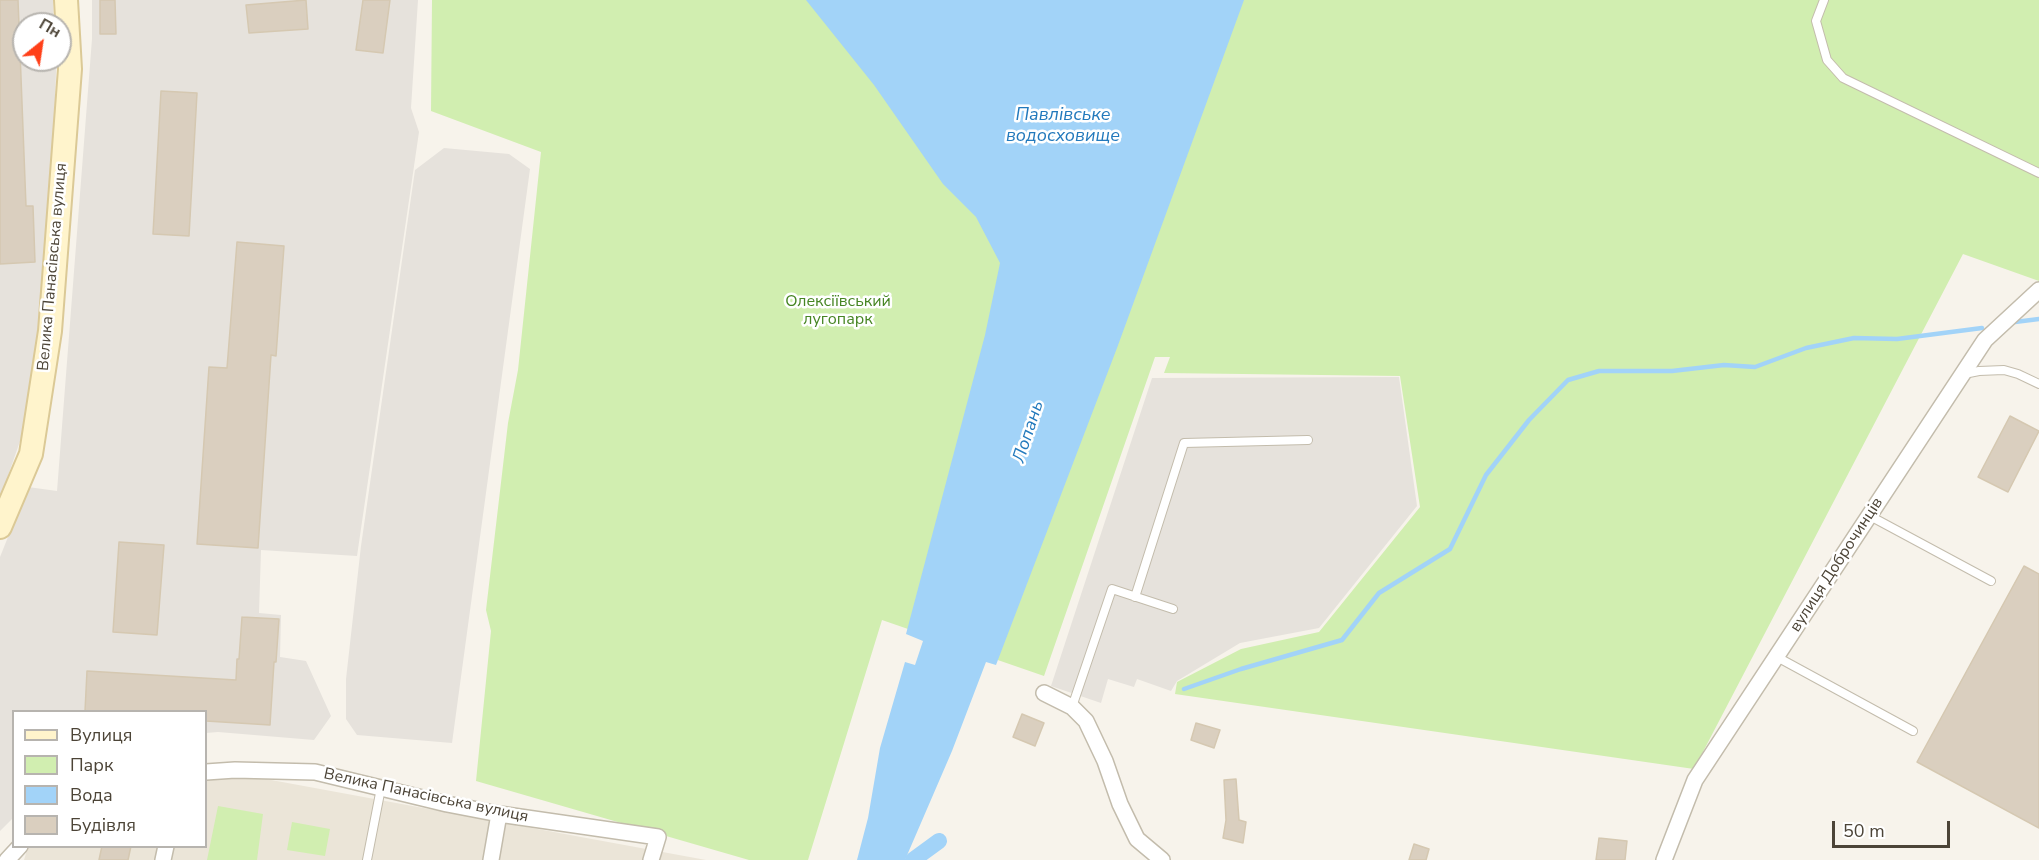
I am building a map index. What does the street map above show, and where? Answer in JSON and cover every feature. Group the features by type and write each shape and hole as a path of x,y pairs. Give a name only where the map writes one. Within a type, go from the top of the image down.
{"street":[{"name":"Велика Панасівська вулиця","path":"0,527 31,454 50,331 70,69 66,0"},
{"name":"вулиця Доброчинців","path":"1664,860 1695,780 1962,374 1985,340 2039,290"},
{"path":"1044,693 1072,707 1086,722 1095,738 1120,804 1137,840 1162,860"},
{"name":"Велика Панасівська вулиця","path":"207,772 235,770 315,772 499,814 658,837 651,860"},
{"path":"491,860 499,814"},
{"path":"7,860 18,848"}],"lane":[{"path":"1824,0 1816,21 1827,60 1843,78 2039,173"},
{"path":"1962,374 2004,370 2039,384"},
{"path":"1135,597 1184,443 1308,440"},
{"path":"1869,516 1991,581"},
{"path":"1072,707 1112,590 1173,609"},
{"path":"1777,657 1913,731"},
{"path":"367,860 381,788"}],"shaded area":[{"path":"0,0 53,0 54,12 12,12 12,72 56,72 50,246 29,415 0,499"},
{"path":"92,0 418,0 411,108 419,132 357,556 261,550 259,613 281,615 280,657 306,661 331,716 314,740 207,733 207,710 12,710 12,819 0,831 0,557 28,487 57,491 92,39"},
{"path":"444,148 509,154 530,169 452,743 357,735 346,719 346,679 361,546 415,170"},
{"path":"1399,377 1417,506 1319,628 1240,643 1177,681 1171,691 1137,679 1134,687 1108,679 1101,703 1051,686 1152,378"},
{"path":"207,768 706,860 24,860 28,848 207,848"}],"green space":[{"name":"Олексіївський лугопарк","path":"432,0 2039,0 2039,281 1963,254 1694,769 1175,694 1177,682 1241,649 1319,632 1420,507 1400,376 1164,373 1170,357 1155,357 1044,676 882,620 808,860 749,860 476,781 491,631 486,610 508,423 518,370 541,152 431,111"},
{"path":"218,806 263,814 257,860 207,860"},
{"path":"292,822 330,829 325,856 287,850"}],"water":[{"name":"Павлівське водосховище","path":"806,0 1244,0 1117,348 996,665 986,662 952,751 905,860 857,860 868,818 880,748 905,662 915,665 923,641 906,634 985,335 1000,263 976,217 943,184 874,85"}],"building":[{"path":"0,0 18,0 18,12 12,12 12,72 21,72 26,206 33,206 35,262 0,264"},
{"path":"100,0 115,0 116,34 100,34"},
{"path":"306,0 308,29 249,33 246,5"},
{"path":"363,0 390,0 383,53 356,50"},
{"path":"161,91 197,93 189,236 153,234"},
{"path":"237,242 284,246 276,356 271,355 258,548 197,544 209,367 227,368"},
{"path":"2010,416 2039,431 2008,492 1978,477"},
{"path":"119,542 164,545 157,635 113,632"},
{"path":"2024,566 2039,574 2039,828 1917,762"},
{"path":"242,617 279,619 270,725 207,721 207,710 85,710 87,671 236,680 237,659 239,659"},
{"path":"1022,714 1044,723 1035,746 1013,737"},
{"path":"1196,723 1220,730 1214,748 1191,740"},
{"path":"1236,779 1239,820 1246,822 1243,843 1223,838 1226,820 1224,780"},
{"path":"1599,838 1627,841 1625,860 1596,860"},
{"path":"1414,844 1429,849 1426,860 1409,860"},
{"path":"102,848 131,848 128,860 99,860"}],"waterway":[{"path":"2015,322 2039,319"},
{"path":"1184,689 1241,669 1342,640 1379,593 1450,549 1486,475 1529,420 1568,380 1599,371 1672,371 1724,365 1755,367 1806,348 1854,338 1897,339 1982,328"},
{"path":"913,860 939,841"}],"water label":[{"name":"Лопань","path":"1029,432"}]}
